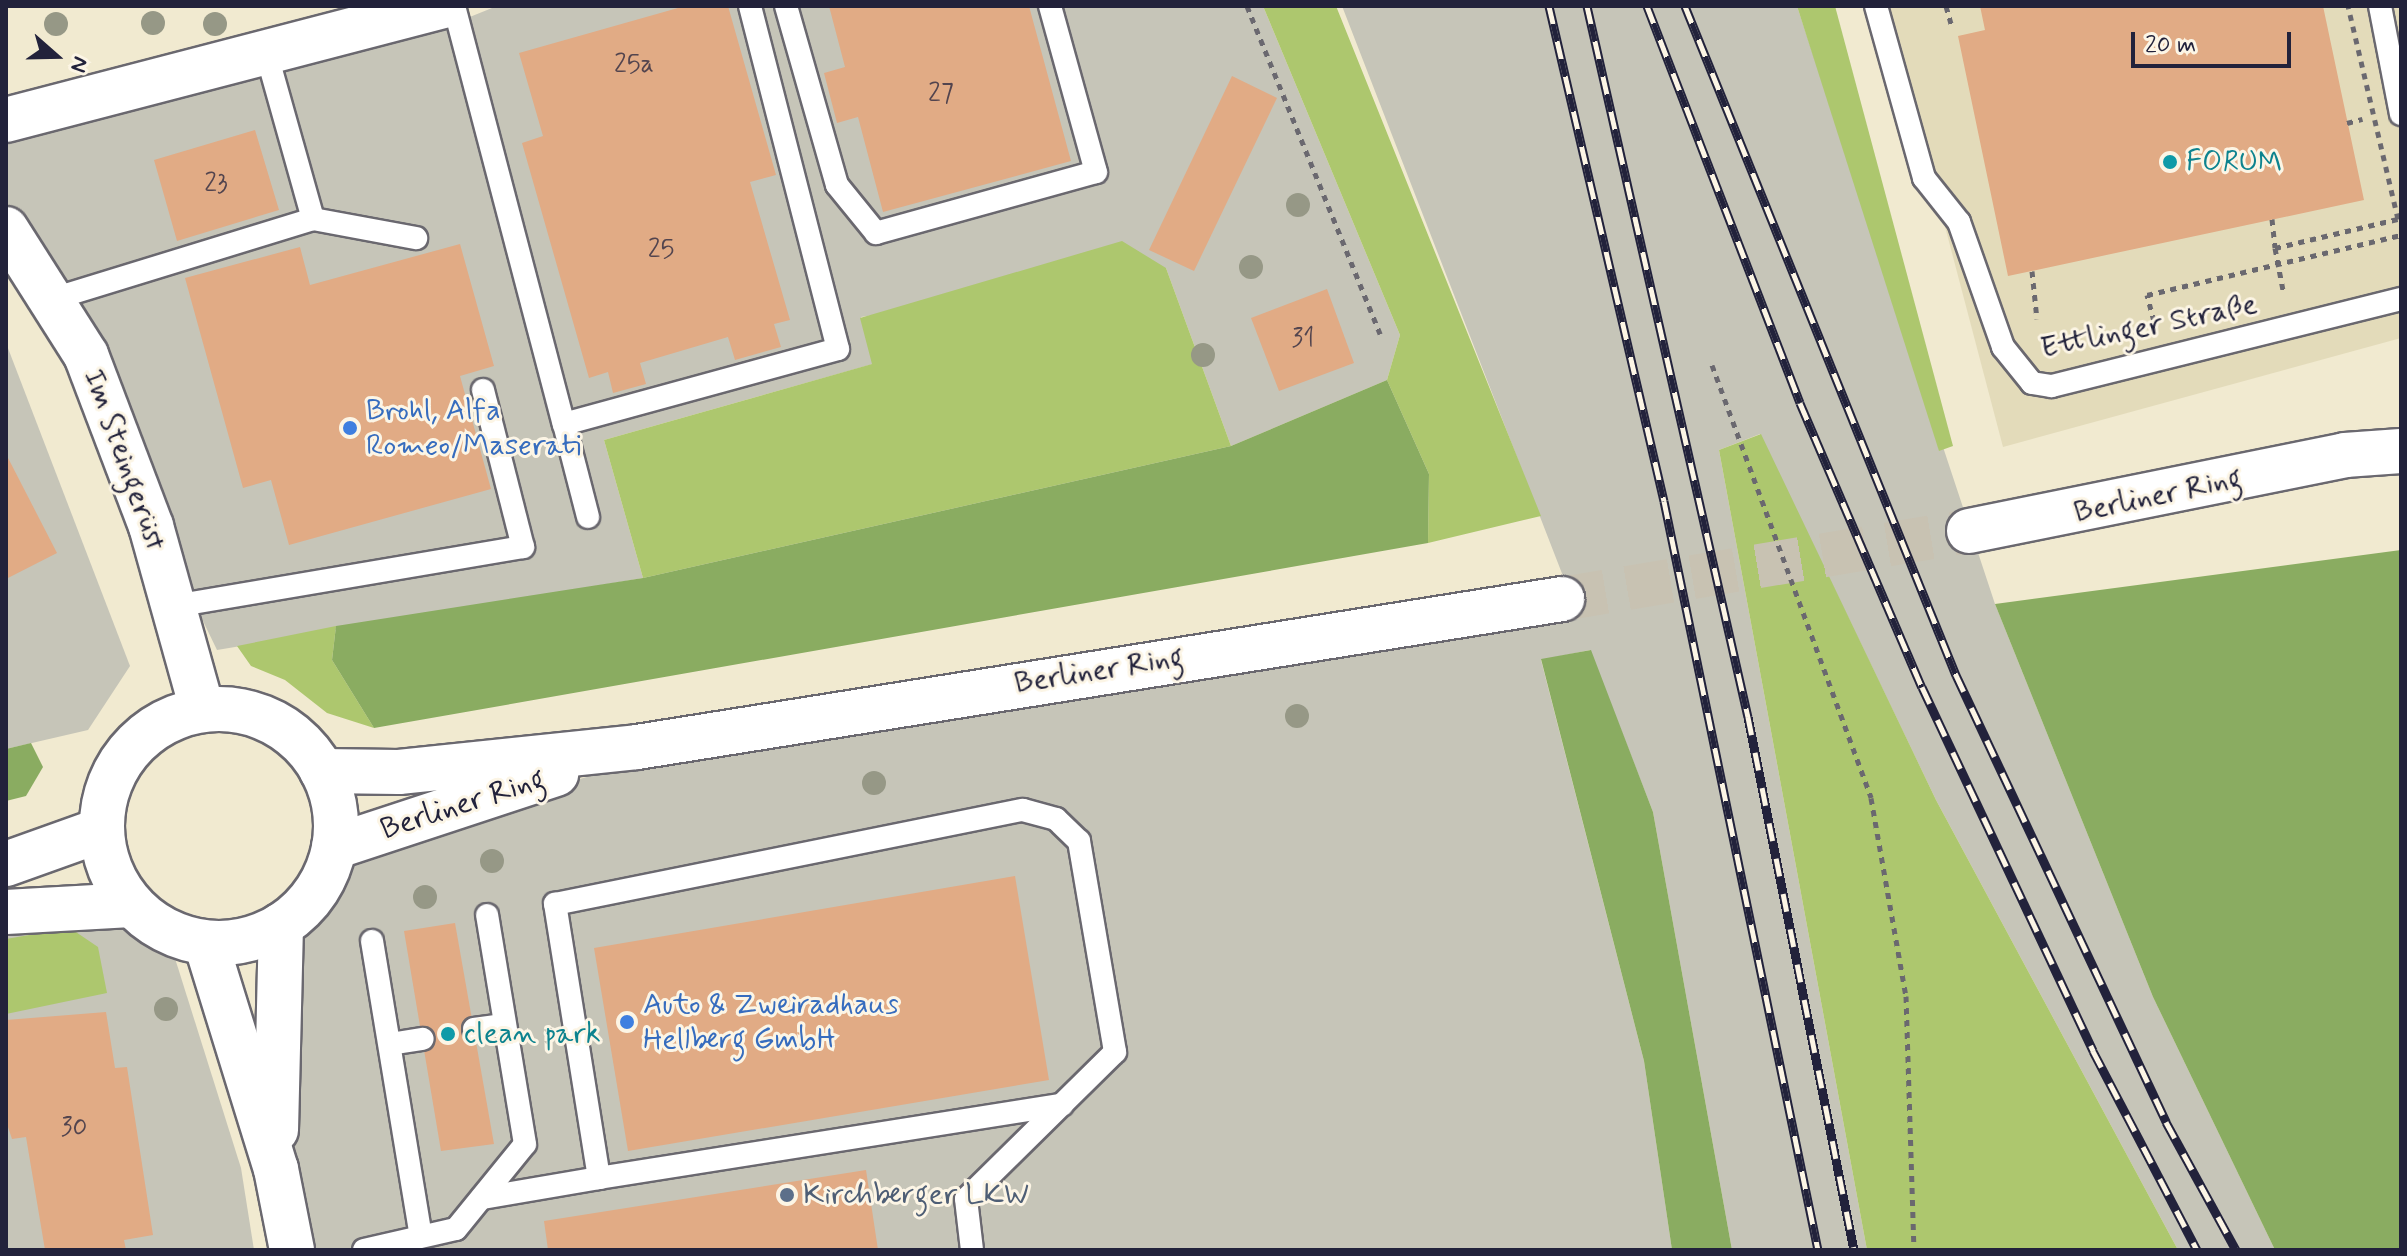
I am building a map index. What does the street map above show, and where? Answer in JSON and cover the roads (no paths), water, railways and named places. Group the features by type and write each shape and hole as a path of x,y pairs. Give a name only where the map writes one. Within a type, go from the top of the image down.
{"street":[{"path":"6,120 443,6"},
{"name":"Im Steingerüst","path":"6,229 56,298 86,355 174,606 202,709"},
{"name":"Berliner Ring","path":"2345,455 2401,419"},
{"name":"Berliner Ring","path":"1969,531 2345,455 2401,451"},
{"name":"Berliner Ring","path":"322,771 399,772 637,747 1562,599"},
{"name":"Berliner Ring","path":"202,709 246,712 276,724 322,771 336,821 334,847 323,881 281,925 245,941 206,943 165,931 131,905 110,870 101,830 105,797 131,749 166,722 202,709"},
{"name":"Berliner Ring","path":"334,847 637,747"},
{"path":"6,864 101,830"},
{"path":"6,912 131,905"},
{"path":"276,1169 281,925"},
{"path":"206,943 276,1169 292,1250"}],"lane":[{"path":"454,6 588,517"},
{"path":"564,424 838,349 750,6"},
{"path":"786,6 837,185 876,233 1096,172 1050,6"},
{"name":"Ettlinger Straße","path":"1876,6 1924,178 1959,222 2003,347 2032,383 2052,386 2401,299"},
{"path":"2380,6 2401,114"},
{"path":"266,52 313,219"},
{"path":"56,298 313,219 416,238"},
{"path":"174,606 523,547 483,390"},
{"path":"599,1178 555,904 1023,810 1056,819 1079,841 1115,1052 966,1199 972,1250"},
{"path":"364,1250 456,1229 525,1144 487,915"},
{"path":"372,941 421,1236"},
{"path":"474,1029 504,1025"},
{"path":"390,1044 423,1039"},
{"path":"482,1198 1062,1105"}],"tunnel":[{"path":"1562,599 1969,531"}],"railway":[{"path":"1549,6 1664,501 1818,1250"},
{"path":"1587,6 1748,717 1854,1250"},
{"path":"1647,6 1800,403 1922,687 2093,1051 2197,1250"},
{"path":"1685,6 1956,675 2166,1122 2236,1250"}],"place":[{"name":"FORUM","path":"2170,162"},
{"name":"Brohl, Alfa Romeo/Maserati","path":"350,428"},
{"name":"Auto & Zweiradhaus Hellberg GmbH","path":"627,1022"},
{"name":"clean park","path":"448,1034"},
{"name":"Kirchberger LKW","path":"787,1195"}]}
